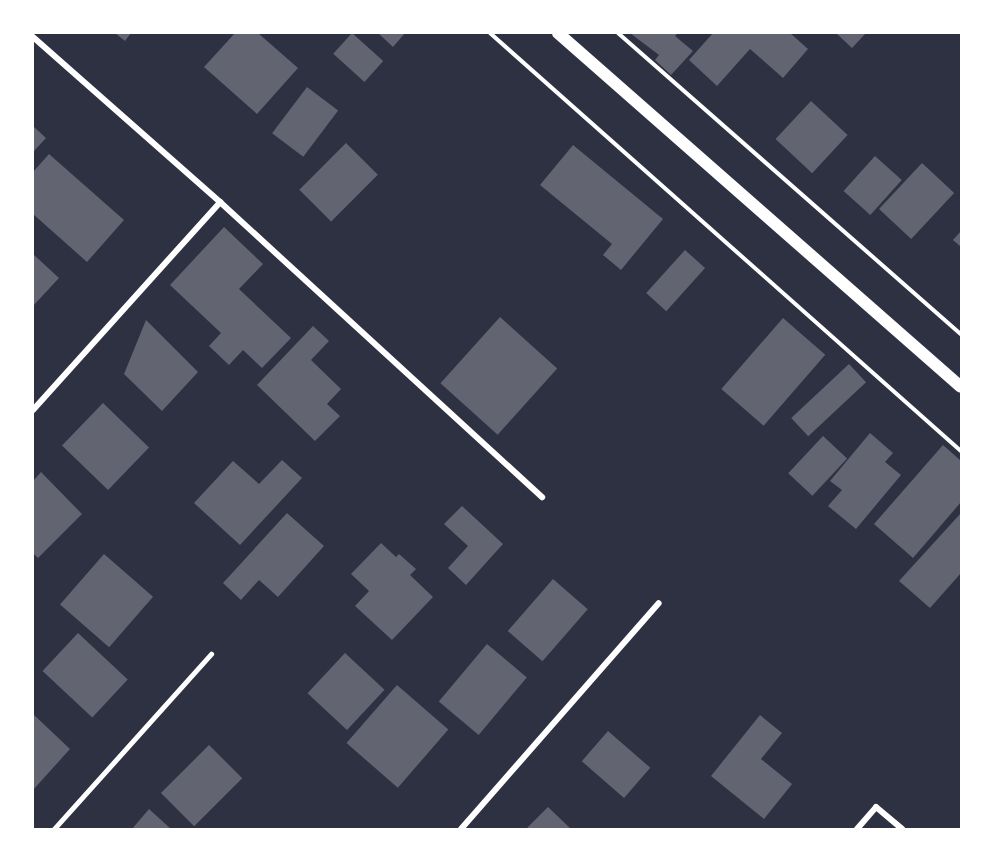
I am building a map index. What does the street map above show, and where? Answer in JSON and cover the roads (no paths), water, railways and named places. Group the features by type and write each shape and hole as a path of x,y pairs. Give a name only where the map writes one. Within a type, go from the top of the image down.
{"main road":[{"path":"558,33 961,387"}],"street":[{"path":"33,37 220,202 542,497"},
{"path":"33,410 220,202"},
{"path":"461,829 659,603"},
{"path":"857,829 876,807 902,829"}],"lane":[{"path":"54,829 211,654"}]}
